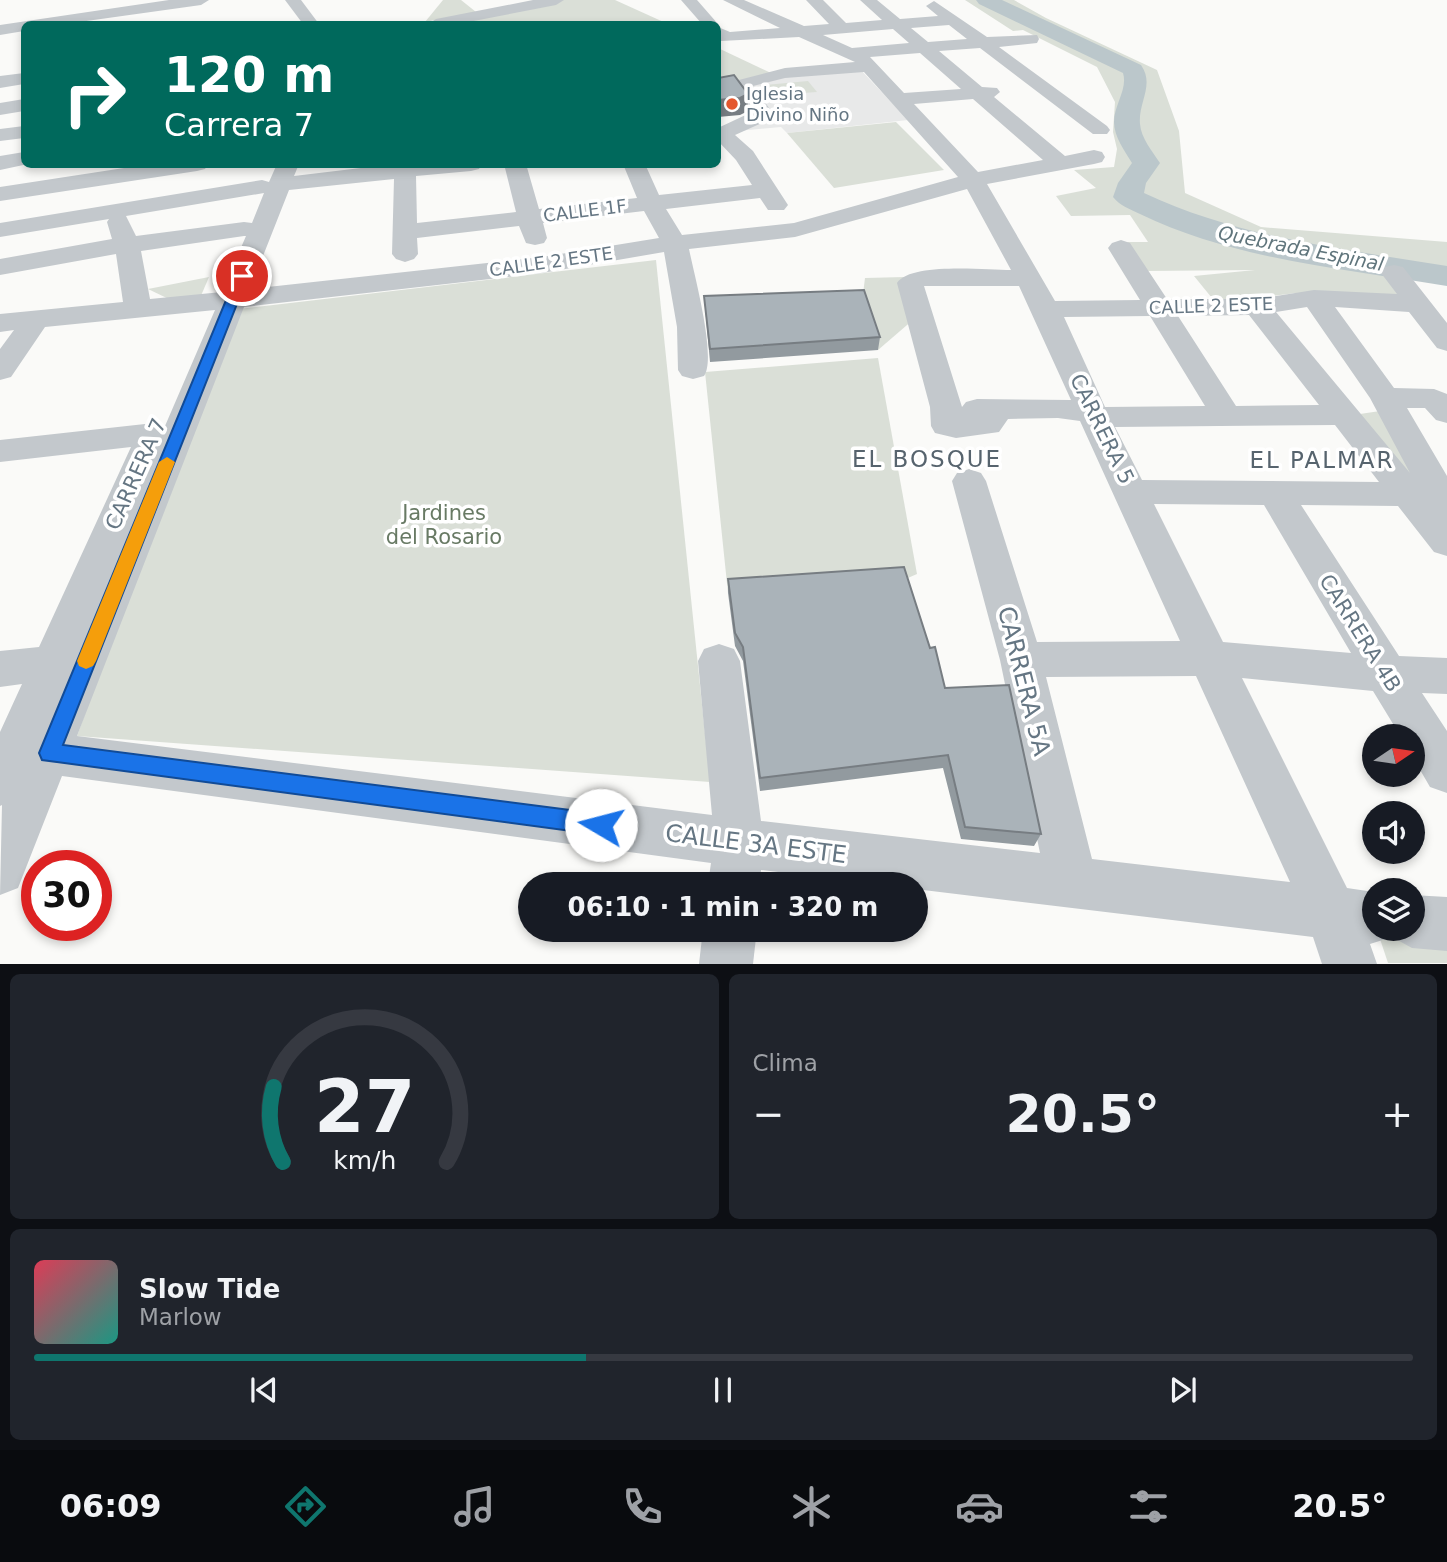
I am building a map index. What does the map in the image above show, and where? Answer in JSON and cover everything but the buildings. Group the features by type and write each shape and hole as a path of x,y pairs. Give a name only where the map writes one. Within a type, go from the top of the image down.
{"street":[{"path":"62,0 68,21"},
{"path":"74,21 201,0"},
{"path":"293,0 309,21"},
{"path":"463,0 482,13 537,0"},
{"path":"433,21 556,0"},
{"path":"689,0 707,21"},
{"name":"CARRERA 5","path":"731,0 852,53 901,99 973,180 1038,294 1209,659 1353,916 1350,964"},
{"path":"814,0 842,28"},
{"path":"868,0 1060,163"},
{"path":"925,0 1100,130"},
{"path":"722,35 803,32 952,20"},
{"path":"0,30 21,26"},
{"path":"749,35 785,73"},
{"path":"852,53 1031,39"},
{"path":"795,230 765,190 745,156 722,135 759,117 762,112 742,85 785,73 868,66"},
{"path":"0,82 21,79"},
{"path":"901,99 1042,87"},
{"path":"0,109 21,106"},
{"path":"0,135 21,132"},
{"name":"CALLE 2 ESTE","path":"0,323 405,282 542,265 676,243 795,230 973,180 1094,157"},
{"path":"0,163 21,160"},
{"path":"0,194 105,171 144,168"},
{"path":"0,230 116,210 275,175 405,168 405,282"},
{"path":"516,168 542,265"},
{"path":"636,168 651,203 676,243 691,327 693,370"},
{"path":"105,171 127,245 138,309"},
{"name":"CARRERA 7","path":"0,870 21,763 53,663 153,434 222,300 244,229 275,175"},
{"name":"CARRERA 7","path":"21,763 275,175"},
{"name":"CALLE 1F","path":"405,232 765,190"},
{"path":"0,267 127,245 244,229"},
{"path":"1121,248 1157,309 1227,416"},
{"path":"1394,273 1447,342"},
{"name":"CALLE 2 ESTE","path":"1093,415 1058,408 998,409 987,425 956,428 946,416 910,283 920,278 1157,309 1257,307 1314,298 1418,303"},
{"path":"1314,298 1385,397 1444,522"},
{"path":"1257,307 1410,494 1444,522"},
{"path":"0,371 35,320"},
{"path":"1385,397 1443,399"},
{"path":"1093,415 1343,415"},
{"path":"0,451 153,434"},
{"name":"CARRERA 5A","path":"969,481 1021,660 1072,882"},
{"path":"1132,492 1410,494"},
{"name":"CARRERA 4B","path":"1275,494 1447,772"},
{"path":"1021,660 1209,659 1386,674 1447,676"},
{"path":"719,661 737,863"},
{"path":"0,669 53,663"},
{"name":"CALLE 3A ESTE","path":"21,763 737,863 1072,882 1353,916"},
{"path":"1425,922 1447,924"},
{"path":"726,964 729,942"}],"shaded area":[{"path":"858,67 908,120 787,133 781,127 737,131 770,117 753,85 792,73"}],"green space":[{"path":"443,0 461,0 476,12 430,21 426,21"},
{"path":"563,0 615,0 661,21 460,21"},
{"path":"965,0 1014,0 1157,70 1179,131 1185,193 1261,227 1447,242 1447,283 1397,269 1381,269 1402,298 1296,293 1216,303 1194,276 1255,270 1145,271 1127,242 1148,242 1130,215 1071,216 1056,196 1096,188 1074,170 1114,167 1117,149 1113,132 1115,102 1097,67 1023,30 1013,31"},
{"path":"721,49 771,73 721,85"},
{"path":"808,81 817,92 774,95 765,85"},
{"path":"896,122 944,170 834,188 787,133"},
{"name":"Jardines del Rosario","path":"656,260 710,782 77,736 230,310"},
{"path":"209,277 200,298 173,301 148,289"},
{"path":"905,277 914,319 878,350 862,302 865,278"},
{"path":"878,358 917,574 901,581 728,593 705,372"},
{"path":"1387,410 1441,508 1353,415"},
{"path":"1425,937 1447,939 1447,963 1388,963 1381,941 1425,941"}],"waterway":[{"name":"Quebrada Espinal","path":"986,0 1117,60 1133,70 1137,81 1129,106 1127,124 1132,140 1146,163 1132,183 1128,197 1165,215 1243,240 1447,276"}],"slow traffic":[{"path":"86,661 167,462"}],"place":[{"name":"Iglesia Divino Niño","path":"732,104"}],"district":[{"name":"EL BOSQUE","path":"927,459"},
{"name":"EL PALMAR","path":"1322,460"}],"route":[{"path":"242,276 49,753 601,825"}]}
